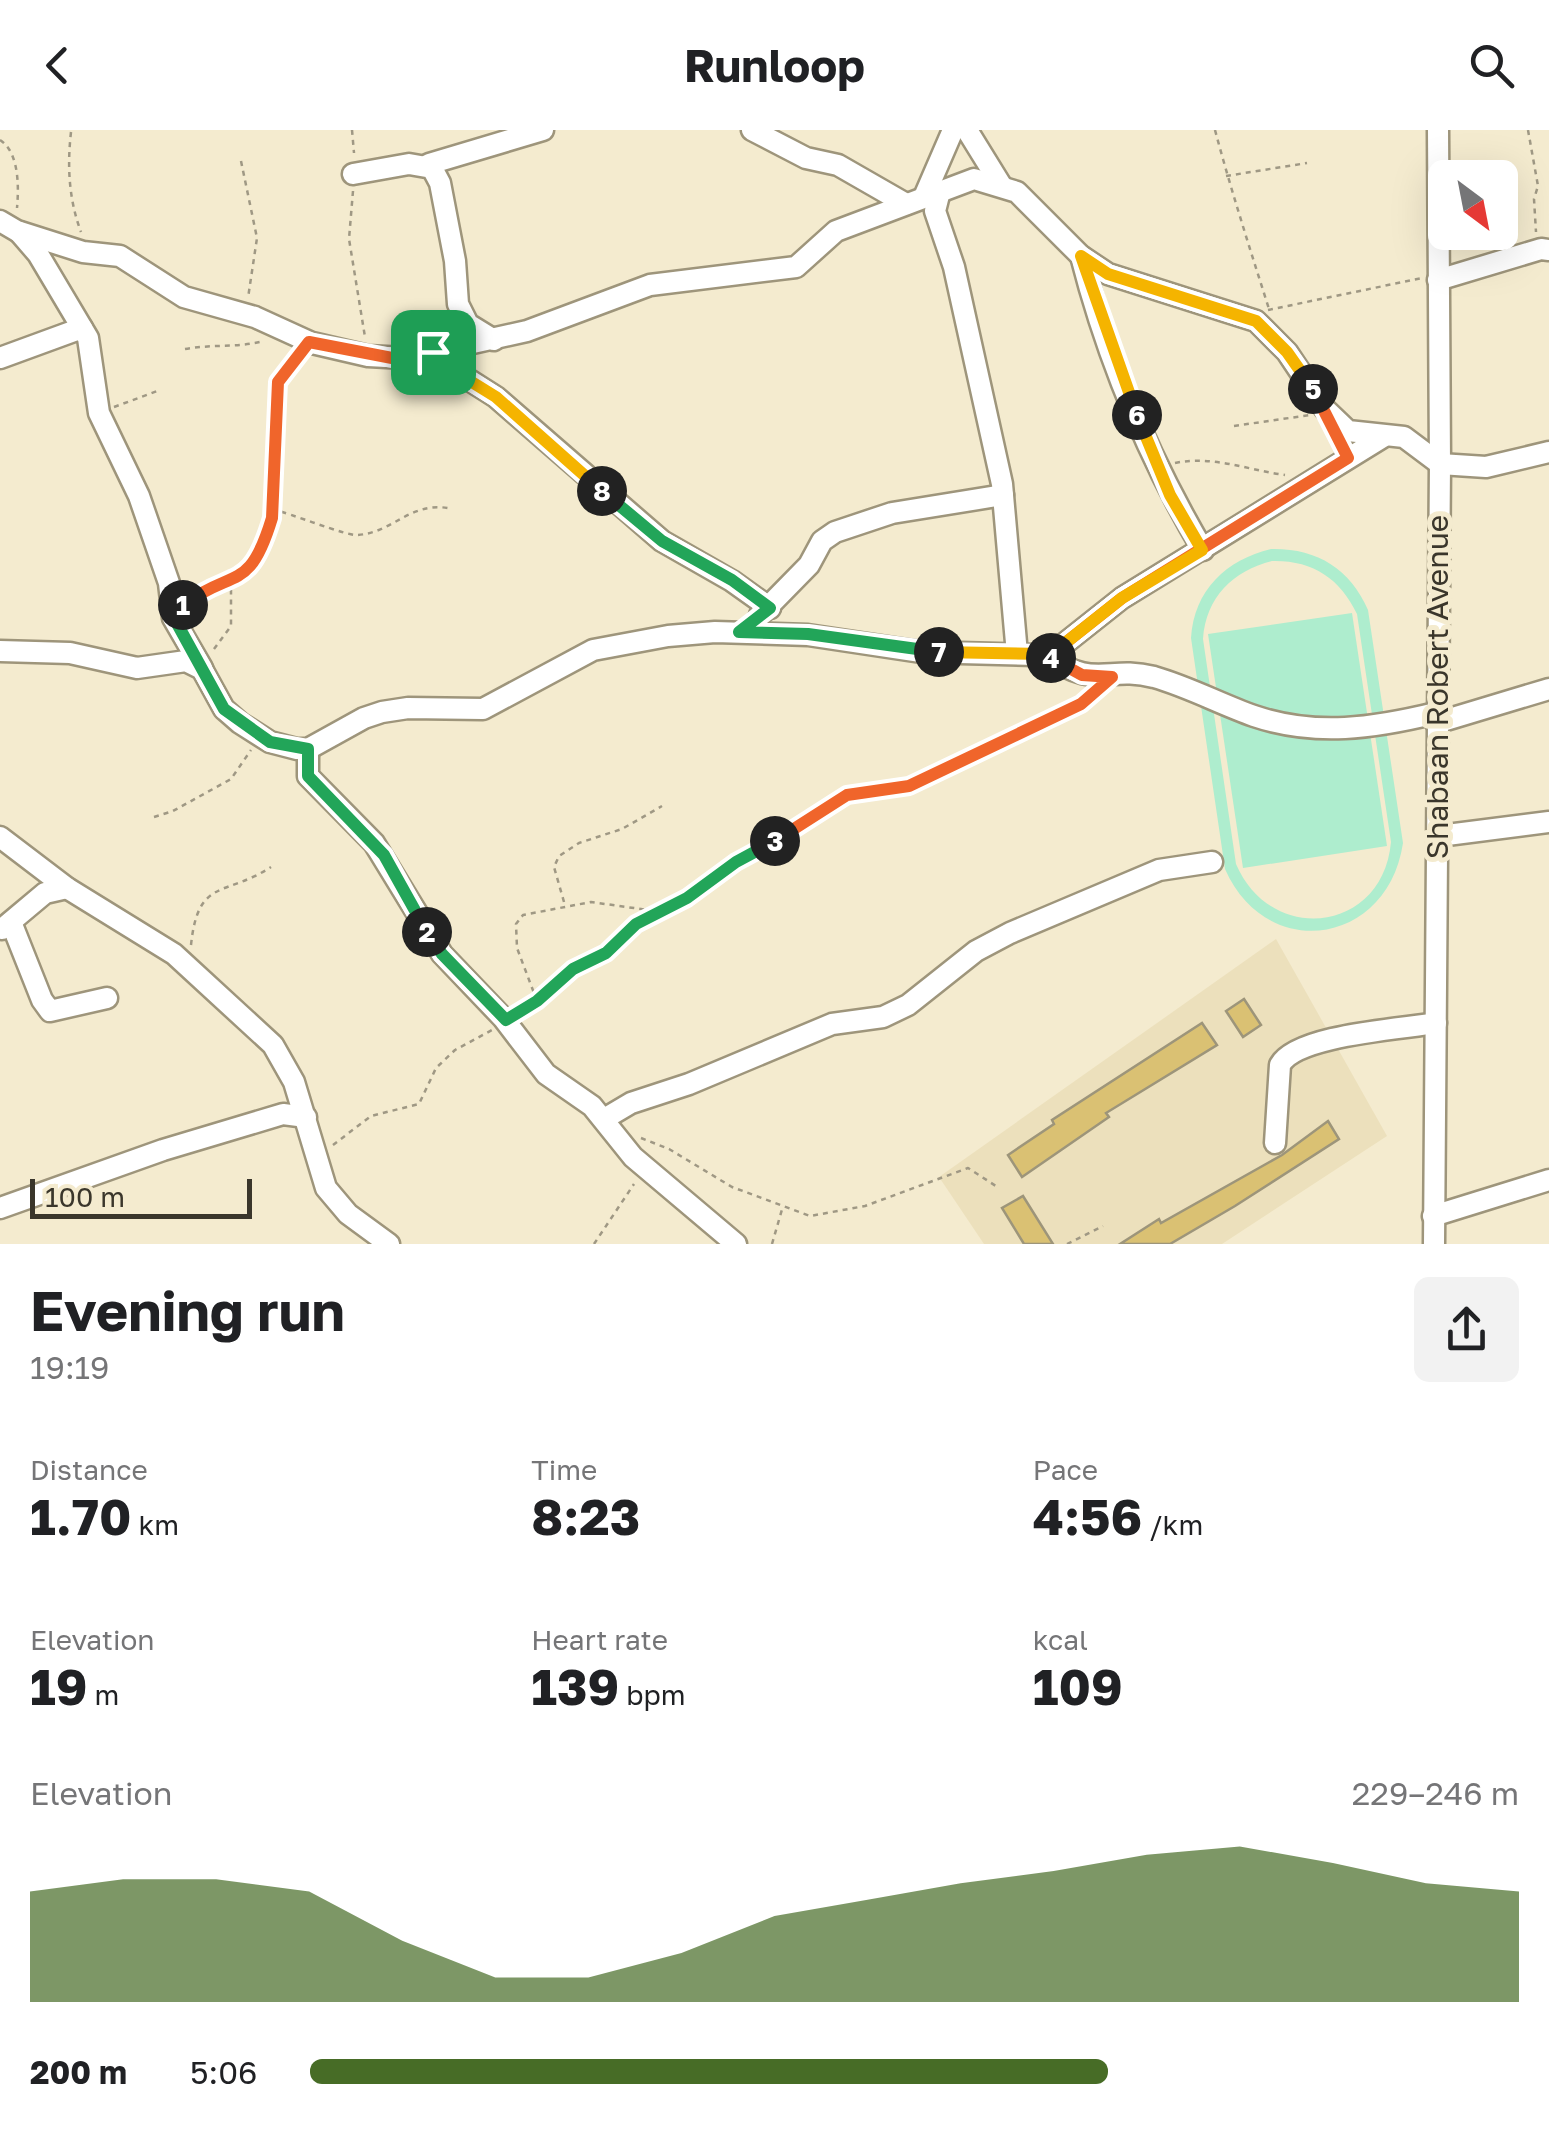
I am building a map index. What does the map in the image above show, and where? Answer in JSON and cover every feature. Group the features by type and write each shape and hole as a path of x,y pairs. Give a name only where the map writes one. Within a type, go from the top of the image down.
{"street":[{"path":"354,174 429,164 543,130"},
{"path":"752,130 806,158 923,197 936,211 962,302 1002,496 1017,654"},
{"path":"923,197 953,130"},
{"path":"966,130 1001,185"},
{"name":"Shabaan Robert Avenue","path":"1434,1244 1434,936 1439,836 1438,130"},
{"path":"429,164 440,183 455,261 458,304 468,324 494,340"},
{"path":"10,227 88,253 120,256 184,298 246,314 309,342 368,356 405,358 494,340 650,284 796,266 836,230 974,179 1001,185 1027,201 1081,256 1108,274 1256,321 1287,352 1325,410 1348,458"},
{"path":"10,227 38,254 82,328 92,352 92,384 99,413 139,496 166,574 172,612 182,638 224,709 270,742 308,749 382,712 408,708 483,709 605,646 668,636 808,634 921,652 1045,654 1064,644 1122,598 1383,437"},
{"path":"1438,277 1545,250"},
{"path":"1081,256 1157,467 1202,550"},
{"path":"0,358 82,328"},
{"path":"433,352 454,371 496,397 662,541 732,580 770,608"},
{"path":"1325,410 1348,430 1409,439 1440,464 1486,468 1549,452"},
{"path":"739,632 770,608 813,560 818,545 835,532 892,513 1002,496"},
{"path":"0,651 70,654 137,668 186,661 201,667"},
{"path":"1045,654 1082,675 1152,677 1252,715 1320,730 1374,728 1436,718 1549,689"},
{"path":"308,749 306,768 310,780 374,843 442,954 506,1020 546,1074 607,1123 645,1166 736,1244"},
{"path":"1439,836 1549,822"},
{"path":"0,837 67,888 196,971 273,1045 294,1082 318,1167 338,1204 388,1244"},
{"path":"607,1123 631,1103 689,1084 832,1024 884,1017 908,1005 976,950 1010,932 1159,870 1212,862"},
{"path":"67,888 46,893 6,926 50,1011 107,998"},
{"path":"1275,1143 1280,1066 1285,1057 1314,1044 1436,1023"},
{"path":"0,1208 164,1150 283,1114 306,1117"},
{"path":"1433,1216 1549,1180"}],"path":[{"path":"352,130 354,174 349,239 368,356"},
{"path":"1214,130 1269,310"},
{"path":"1528,130 1538,186 1534,225 1545,250"},
{"path":"71,132 68,172 74,215 88,253"},
{"path":"0,140 10,146 15,166 18,199 10,227"},
{"path":"241,161 257,238 246,314"},
{"path":"1225,176 1308,163"},
{"path":"1260,311 1438,277"},
{"path":"185,348 244,346 272,340"},
{"path":"172,612 199,594 230,582 252,565 266,536 271,509 278,382 309,342"},
{"path":"99,413 160,390"},
{"path":"1234,426 1325,410"},
{"path":"1157,467 1207,458 1310,483"},
{"path":"271,509 357,535 393,523 416,509 448,508"},
{"path":"201,667 231,626 230,582"},
{"path":"318,1167 326,1151 371,1116 419,1104 436,1068 455,1050 537,1001 573,969 606,953 636,924 687,898 736,862 847,795 909,786 1081,704 1112,677"},
{"path":"154,817 230,779 245,755 270,742"},
{"path":"565,904 554,867 559,856 662,806"},
{"path":"196,971 190,951 192,934 205,898 221,888 249,881 271,867"},
{"path":"537,1001 517,948 516,924 524,915 591,902 656,912"},
{"path":"607,1123 669,1149 732,1187 810,1216 858,1208 931,1185 968,1168 999,1188"},
{"path":"594,1244 620,1210 645,1166"},
{"path":"772,1244 783,1204"},
{"path":"1067,1244 1103,1226"}],"shaded area":[{"path":"1276,939 1387,1136 1222,1244 984,1244 939,1177"}],"green space":[{"path":"1287,550 1330,563 1352,583 1368,610 1403,843 1393,877 1375,903 1351,921 1324,930 1296,929 1268,919 1244,899 1225,869 1191,638 1198,605 1215,580 1255,554","holes":["1286,562 1312,568 1333,581 1357,614 1391,842 1383,872 1368,895 1348,911 1324,918 1298,917 1274,908 1252,890 1236,864 1203,639 1210,610 1224,588 1258,566"]},
{"path":"1352,613 1387,846 1243,868 1208,634"}],"building":[{"path":"1244,999 1261,1025 1243,1037 1226,1011"},
{"path":"1202,1023 1217,1045 1106,1113 1109,1117 1022,1177 1008,1155 1054,1124 1052,1120"},
{"path":"1328,1121 1339,1139 1235,1206 1170,1244 1120,1244 1159,1219 1161,1223 1282,1155"},
{"path":"1023,1196 1053,1244 1024,1244 1002,1208"}],"route":[{"path":"433,352 392,358 309,342 278,382 272,518 252,565 242,576 206,590 172,612 182,638 224,709 270,742 308,749 306,772 310,780 384,855 411,908 442,954 506,1020 537,1001 573,969 606,953 636,924 687,898 736,862 847,795 909,786 1081,704 1112,677 1082,675 1045,654 1064,644 1122,598 1140,588 1263,513 1348,458 1308,382 1278,341 1256,321 1108,274 1081,256 1146,441 1170,495 1202,550 1122,598 1098,618 1064,644 1035,656 921,652 808,634 739,632 770,608 732,580 662,541 496,397 441,362 433,352"}]}
